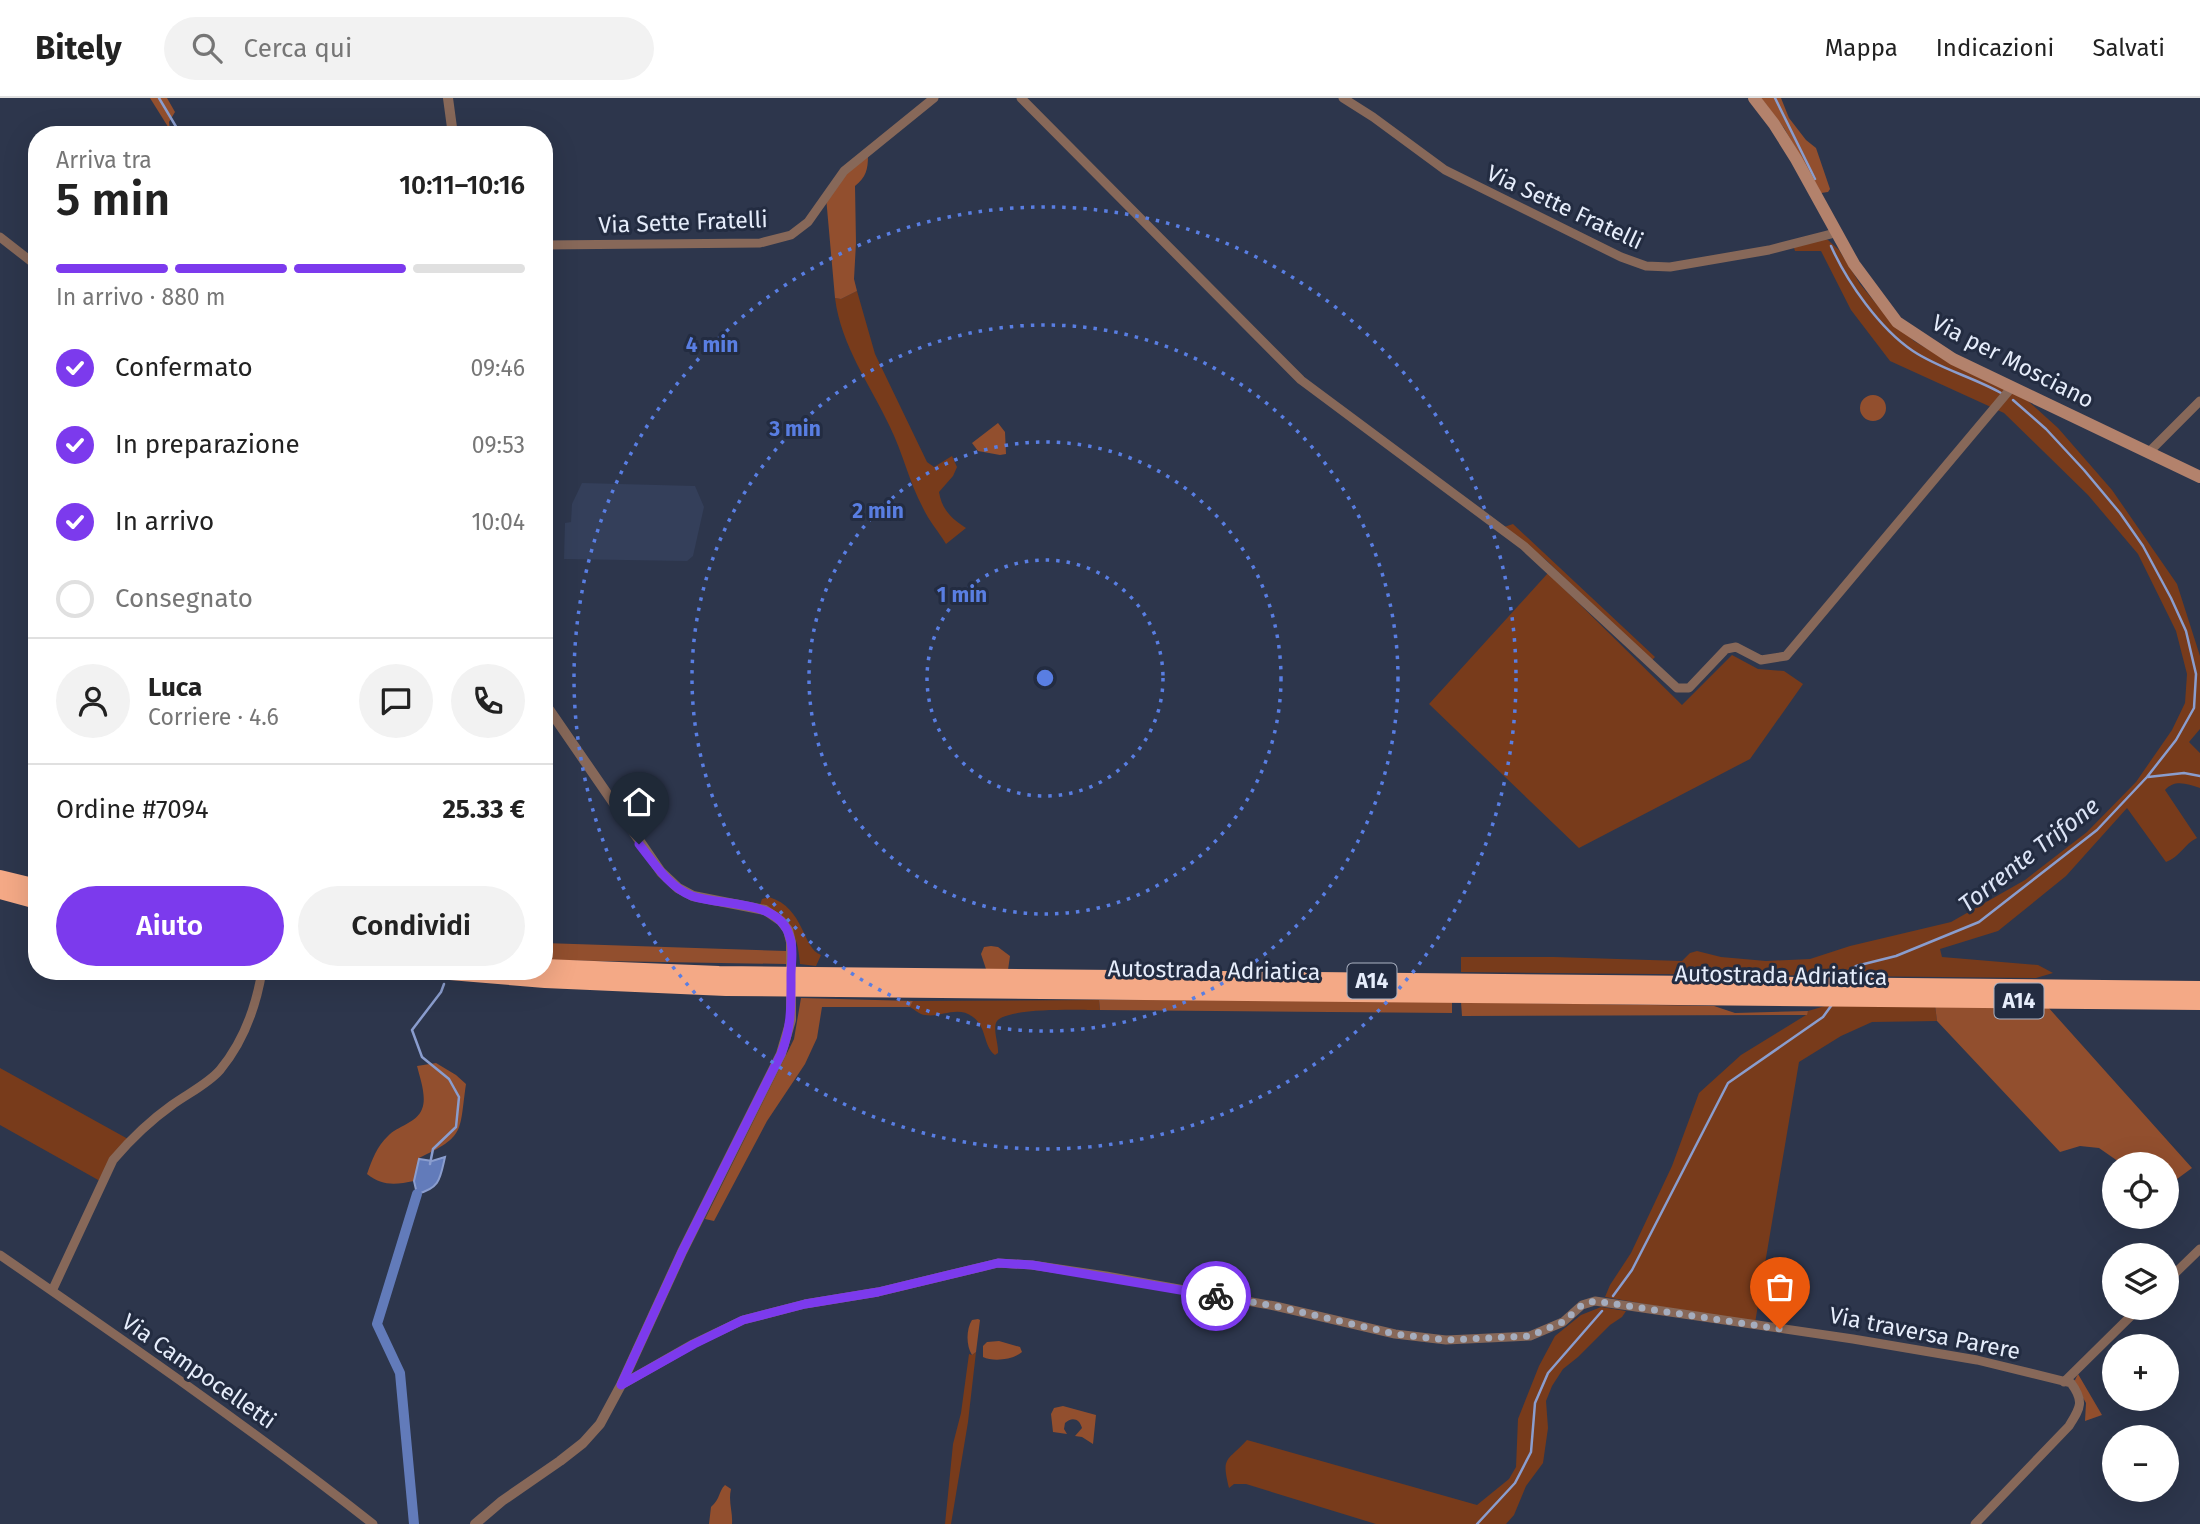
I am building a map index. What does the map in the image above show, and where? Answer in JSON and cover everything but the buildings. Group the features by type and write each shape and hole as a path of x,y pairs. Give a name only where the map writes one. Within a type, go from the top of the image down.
{"highway":[{"path":"0,877 28,885"},
{"path":"0,891 28,899"},
{"name":"Autostrada Adriatica","path":"553,967 719,974 2200,989"},
{"name":"Autostrada Adriatica","path":"545,980 726,988 2200,1002"}],"main road":[{"name":"Via per Mosciano","path":"1754,98 1796,159 1854,264 1896,322 1953,359 2200,477"}],"street":[{"path":"448,98 452,126"},
{"name":"Via Sette Fratelli","path":"553,245 760,243 791,234 807,222 844,171 934,98"},
{"path":"1021,98 1301,380 1524,546 1677,688 1689,688 1726,649 1736,647 1761,660 1786,656 2012,387"},
{"name":"Via Sette Fratelli","path":"1343,98 1445,170 1621,257 1646,266 1670,267 1769,250 1835,233"},
{"path":"0,237 28,259"},
{"path":"2149,452 2200,401"},
{"path":"475,1524 502,1501 583,1443 600,1424 781,1054 791,1020 792,942 784,925 770,912 693,896 678,888 661,872 553,715"},
{"path":"52,1291 113,1160 170,1106 219,1071 241,1039 255,1006 261,980"},
{"path":"2179,1269 2200,1249"},
{"name":"Via Campocelletti","path":"0,1255 294,1462 373,1524"},
{"name":"Via traversa Parere","path":"621,1385 743,1320 805,1304 878,1292 998,1263 1106,1276 1275,1306 1420,1339 1530,1336 1563,1322 1582,1305 1595,1301 1965,1358 2064,1382"},
{"path":"2064,1382 2127,1320"},
{"path":"1975,1524 2069,1426 2080,1408 2079,1394 2071,1383 2064,1382"}],"shaded area":[{"path":"150,98 167,98 175,112 168,126"},
{"path":"1761,98 1781,98 1789,118 1816,148 1830,189 1828,192 1821,193 1784,128"},
{"path":"868,155 866,173 855,186 854,279 857,291 841,299 835,298 826,197 846,173"},
{"path":"1823,238 1839,250 1860,284 1883,312 1914,341 1943,358 2018,392 2058,428 2112,490 2177,584 2200,656 2200,729 2189,742 2200,753 2200,788 2177,783 2165,790 2197,838 2166,862 2127,808 2066,876 1998,931 1940,949 1942,957 2038,965 2053,973 2036,978 1461,972 1461,957 1682,961 1690,953 1697,951 1721,957 1766,961 1810,959 1850,946 1951,922 2025,880 2087,832 2136,782 2172,730 2185,703 2187,674 2176,631 2138,554 2088,495 2004,413 1890,361 1851,310 1821,251 1795,251 1793,245"},
{"path":"857,291 875,354 927,462 934,467 952,456 957,467 939,492 948,513 966,528 946,544 918,498 895,437 843,332 835,298 841,299"},
{"path":"1873,395 1882,399 1886,408 1882,417 1873,421 1864,417 1860,408 1864,399"},
{"path":"998,423 1005,432 1006,454 978,451 972,443"},
{"path":"582,483 695,486 704,507 693,556 687,561 564,559 565,523 571,522 572,504"},
{"path":"1513,524 1655,657 1651,661 1546,560 1504,527"},
{"path":"1548,573 1682,705 1732,655 1758,669 1784,671 1803,684 1750,759 1579,848 1429,704"},
{"path":"769,897 781,902 796,918 810,945 821,955 816,966 800,964 797,942 790,929 760,905 762,899"},
{"path":"553,943 786,951 786,964 553,960"},
{"path":"984,947 998,947 1010,956 1008,970 986,969 981,954"},
{"path":"801,998 913,1001 910,1007 822,1007 817,1038 805,1064 767,1121 714,1221 705,1219 794,1039"},
{"path":"1099,1000 1100,1010 1030,1011 1004,1017 996,1024 998,1053 995,1055 973,1017 961,1012 925,1015 910,1007 913,1001"},
{"path":"1099,1000 1452,1002 1452,1013 1100,1010"},
{"path":"1461,1002 1714,1006 1735,1013 1808,1011 1807,1015 1462,1016"},
{"path":"1935,1005 1937,1021 1872,1022 1841,1036 1799,1062 1755,1323 1605,1297 1631,1253 1672,1166 1699,1093 1741,1055 1806,1015 1808,1011 1825,1006"},
{"path":"1935,1005 2047,1006 2178,1152 2105,1152 2099,1148 2080,1146 2060,1152 1937,1021"},
{"path":"436,1063 466,1084 458,1131 445,1144 419,1158 414,1181 389,1184 378,1181 367,1174 381,1144 392,1133 416,1118 422,1109 423,1093 417,1066"},
{"path":"0,1068 128,1139 100,1181 0,1125"},
{"path":"2179,1153 2192,1168 2179,1178"},
{"path":"1601,1307 1626,1311 1563,1369 1552,1386 1546,1401 1548,1428 1543,1463 1526,1486 1514,1515 1506,1524 1376,1524 1246,1484 1234,1484 1229,1488 1226,1465 1230,1456 1247,1440 1477,1505 1509,1479 1516,1467 1518,1419 1539,1366 1555,1336 1581,1315"},
{"path":"978,1319 976,1352 972,1355 968,1333 972,1320"},
{"path":"999,1341 1020,1347 1022,1352 1003,1359 983,1357 983,1346 987,1342"},
{"path":"976,1352 968,1422 951,1524 945,1524 953,1444 961,1413 969,1354"},
{"path":"2078,1374 2102,1415 2085,1421 2086,1403 2074,1382"},
{"path":"1063,1406 1096,1415 1093,1444 1075,1436 1082,1428 1075,1420 1065,1423 1067,1434 1053,1432 1051,1414 1054,1408"},
{"path":"725,1485 731,1489 732,1524 709,1524 711,1507"}],"water":[{"path":"445,1157 438,1182 430,1189 417,1194 414,1181 419,1159 432,1161"}],"waterway":[{"path":"159,98 176,126"},
{"path":"1775,98 1815,179"},
{"name":"Torrente Trifone","path":"1831,246 1866,304 1901,342 1934,363 2001,393"},
{"name":"Torrente Trifone","path":"1851,971 1856,966 1896,956 1979,922 2097,830 2147,777 2176,740 2194,708 2196,674 2186,631 2143,546 2084,470 2046,429 2013,400"},
{"path":"2148,777 2184,773 2200,776"},
{"path":"430,1164 433,1149 456,1127 459,1097 449,1079 422,1057 412,1030 441,992 444,984"},
{"name":"Torrente Trifone","path":"1613,1296 1632,1270 1728,1083 1823,1017 1831,1006"},
{"path":"414,1524 400,1373 377,1324 417,1194"},
{"name":"Torrente Trifone","path":"1477,1524 1515,1483 1531,1452 1535,1403 1548,1373 1602,1311"}],"way so far":[{"path":"1216,1296 1275,1306 1420,1339 1530,1336 1563,1322 1582,1305 1595,1301 1780,1329"}],"route":[{"path":"639,844 661,872 685,892 708,900 765,910 781,920 792,942 791,1020 788,1038 781,1054 682,1252 621,1385 743,1320 805,1304 878,1292 989,1264 1032,1265 1216,1296"}]}
